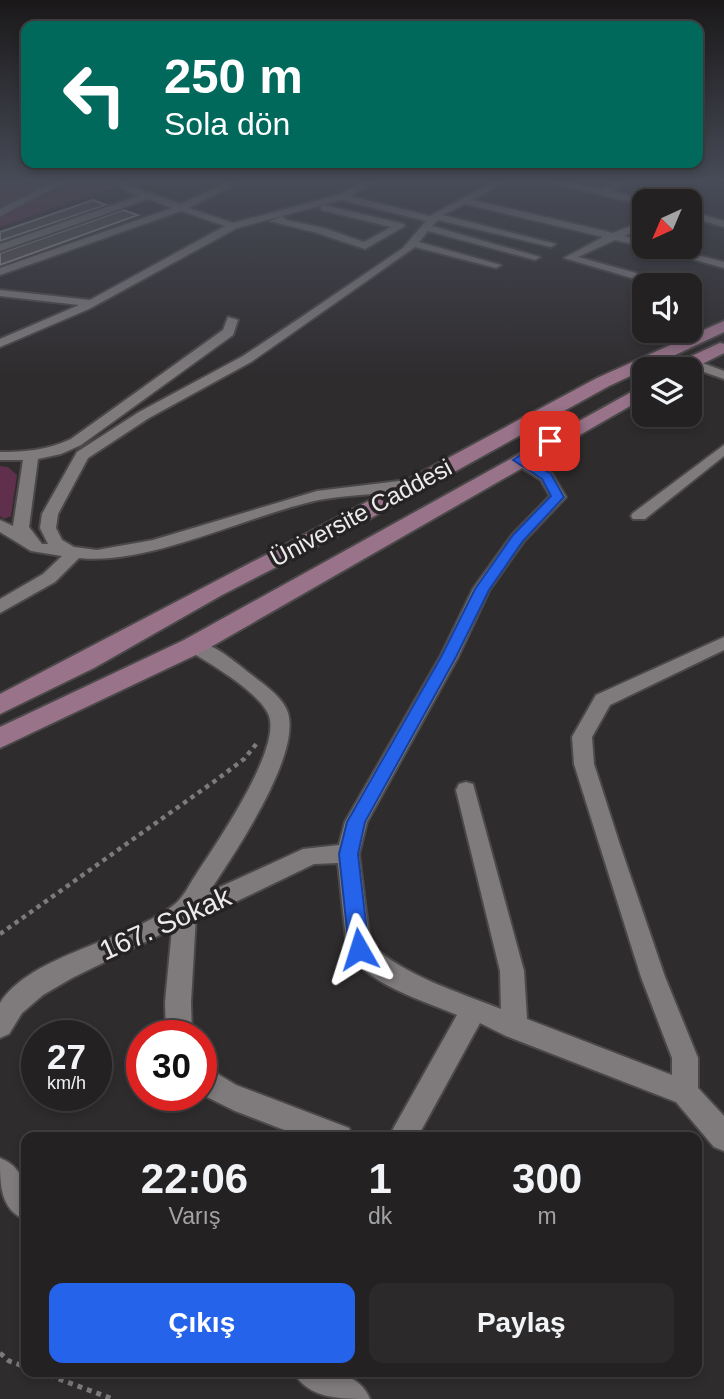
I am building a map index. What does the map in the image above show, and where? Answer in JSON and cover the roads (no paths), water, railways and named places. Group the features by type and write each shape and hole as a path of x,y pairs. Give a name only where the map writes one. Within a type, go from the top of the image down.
{"main road":[{"name":"Üniversite Caddesi","path":"0,705 85,662 603,382 724,326"},
{"path":"701,357 724,346"},
{"name":"Üniversite Caddesi","path":"0,738 193,646 632,397"}],"street":[{"path":"0,272 73,245"},
{"path":"0,343 90,303 197,245"},
{"path":"74,554 55,543 48,528 50,514 82,455 144,415 257,352 410,245"},
{"path":"420,245 496,265"},
{"path":"462,257 480,245"},
{"path":"491,245 535,257"},
{"path":"596,245 569,258 632,275"},
{"path":"701,259 724,265"},
{"path":"0,293 90,303"},
{"path":"0,456 31,456 55,451 76,442 229,331 232,320"},
{"path":"702,370 724,375"},
{"path":"639,516 724,449"},
{"path":"31,456 22,527 37,548"},
{"path":"519,460 547,477 558,497 518,538 482,589 449,657 356,822 348,854 359,949 373,962 407,984 685,1093 724,1137"},
{"path":"0,525 37,548 97,555 155,544 317,496 415,484"},
{"path":"0,607 49,578 74,554"},
{"path":"685,1093 685,1058 653,977 609,845 584,764 582,737 603,700 724,643"},
{"path":"179,1020 186,910 224,855 268,771 281,726 278,711 258,691 221,660 193,646"},
{"path":"466,790 512,971 515,1028"},
{"name":"167. Sokak","path":"0,1026 13,1005 34,987 63,970 144,934 186,910 223,897 311,855 348,854"},
{"path":"405,1132 472,1011"},
{"path":"217,1087 227,1094 327,1132"},
{"path":"0,1172 21,1199"},
{"path":"318,1377 354,1399"}]}
